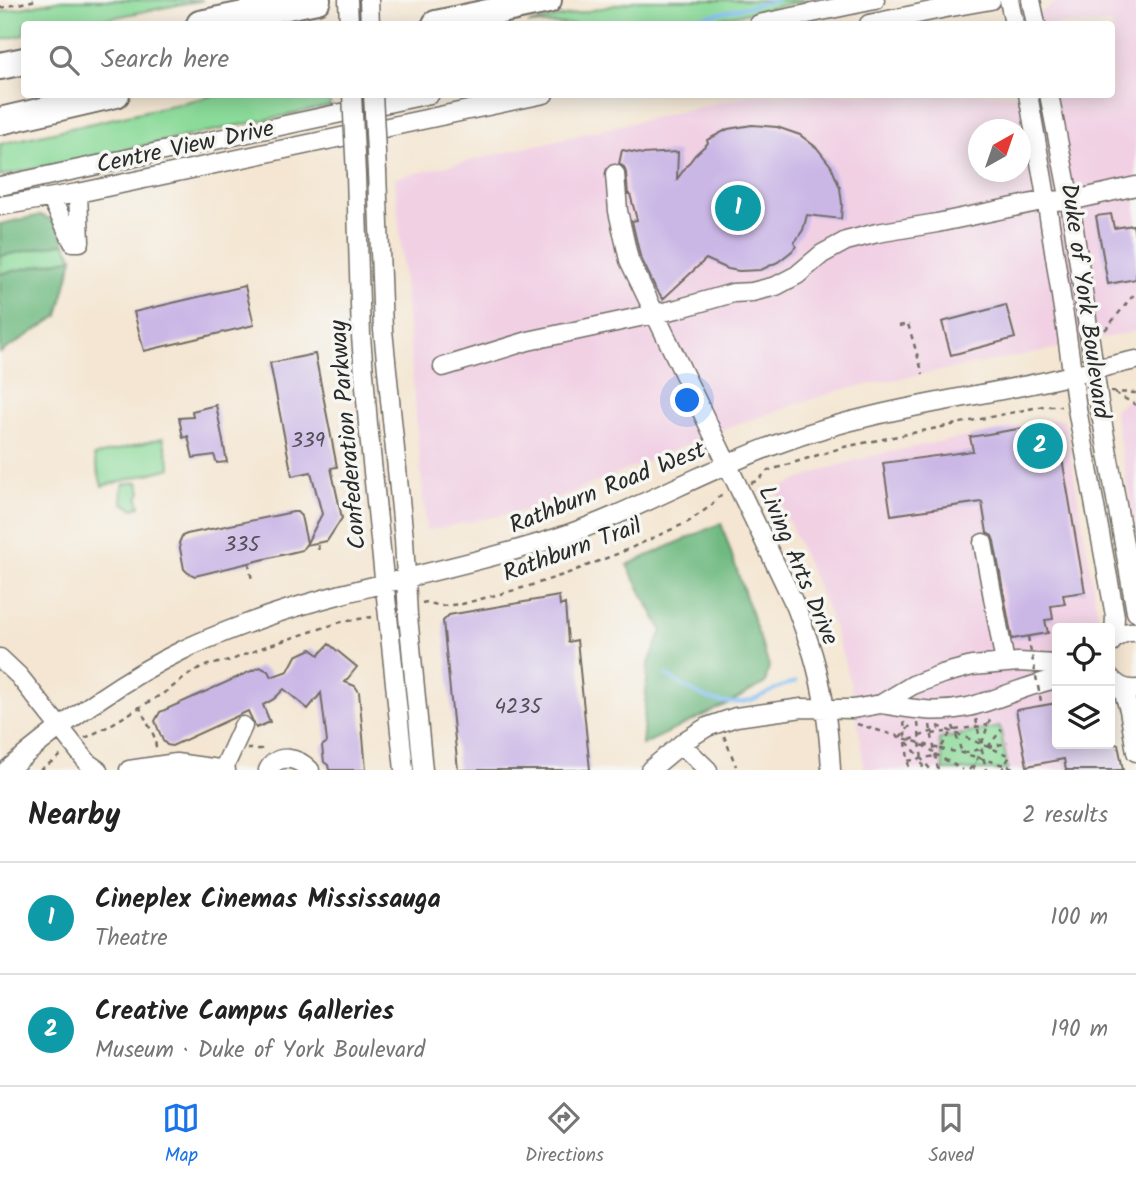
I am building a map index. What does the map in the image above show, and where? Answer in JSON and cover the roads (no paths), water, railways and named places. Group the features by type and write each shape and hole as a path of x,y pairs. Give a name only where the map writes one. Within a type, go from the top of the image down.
{"highway":[{"path":"215,21 317,0"},
{"path":"450,21 548,0"},
{"path":"0,66 21,62"},
{"path":"0,121 100,98"}],"street":[{"path":"348,0 349,21"},
{"path":"369,0 370,21"},
{"path":"774,21 875,0"},
{"path":"883,21 990,0"},
{"path":"1009,0 1013,21"},
{"path":"1031,0 1035,21"},
{"name":"Confederation Parkway","path":"352,98 361,336 404,770"},
{"name":"Confederation Parkway","path":"373,98 383,330 423,770"},
{"name":"Centre View Drive","path":"0,186 410,98"},
{"name":"Centre View Drive","path":"0,206 78,193 525,98"},
{"name":"Duke of York Boulevard","path":"1029,98 1047,200 1077,410 1114,623"},
{"name":"Duke of York Boulevard","path":"1050,98 1070,201 1099,403 1136,612"},
{"name":"Living Arts Drive","path":"615,174 618,211 629,260 796,607 813,656 825,708 831,770"},
{"path":"443,368 528,341 698,304 733,293 752,292 775,286 797,275 822,254 846,242 877,233 1047,200 1070,201 1136,186"},
{"path":"51,198 73,242 76,243 80,242 78,193"},
{"name":"Rathburn Road West","path":"7,770 83,710 128,681 183,650 266,617 561,537 779,443 848,422 1136,359"},
{"path":"983,543 1004,663"},
{"path":"1115,639 1123,633 1136,632"},
{"path":"0,658 19,676 88,763 98,770"},
{"path":"650,770 707,727 736,717 802,708 853,709 881,704 913,685 972,666 1004,663 1052,664"},
{"path":"881,704 918,717 965,708 1052,680"},
{"path":"1118,683 1129,710 1136,752"},
{"path":"129,770 177,763 224,770 243,726"},
{"path":"681,744 708,770"},
{"path":"270,766 282,758 298,760 310,770"}],"waterway":[{"path":"682,21 777,0"},
{"path":"666,675 697,694 730,703 755,699 796,682"}],"place":[{"name":"Cineplex Cinemas Mississauga","path":"738,208"},
{"name":"Creative Campus Galleries","path":"1040,446"}]}
